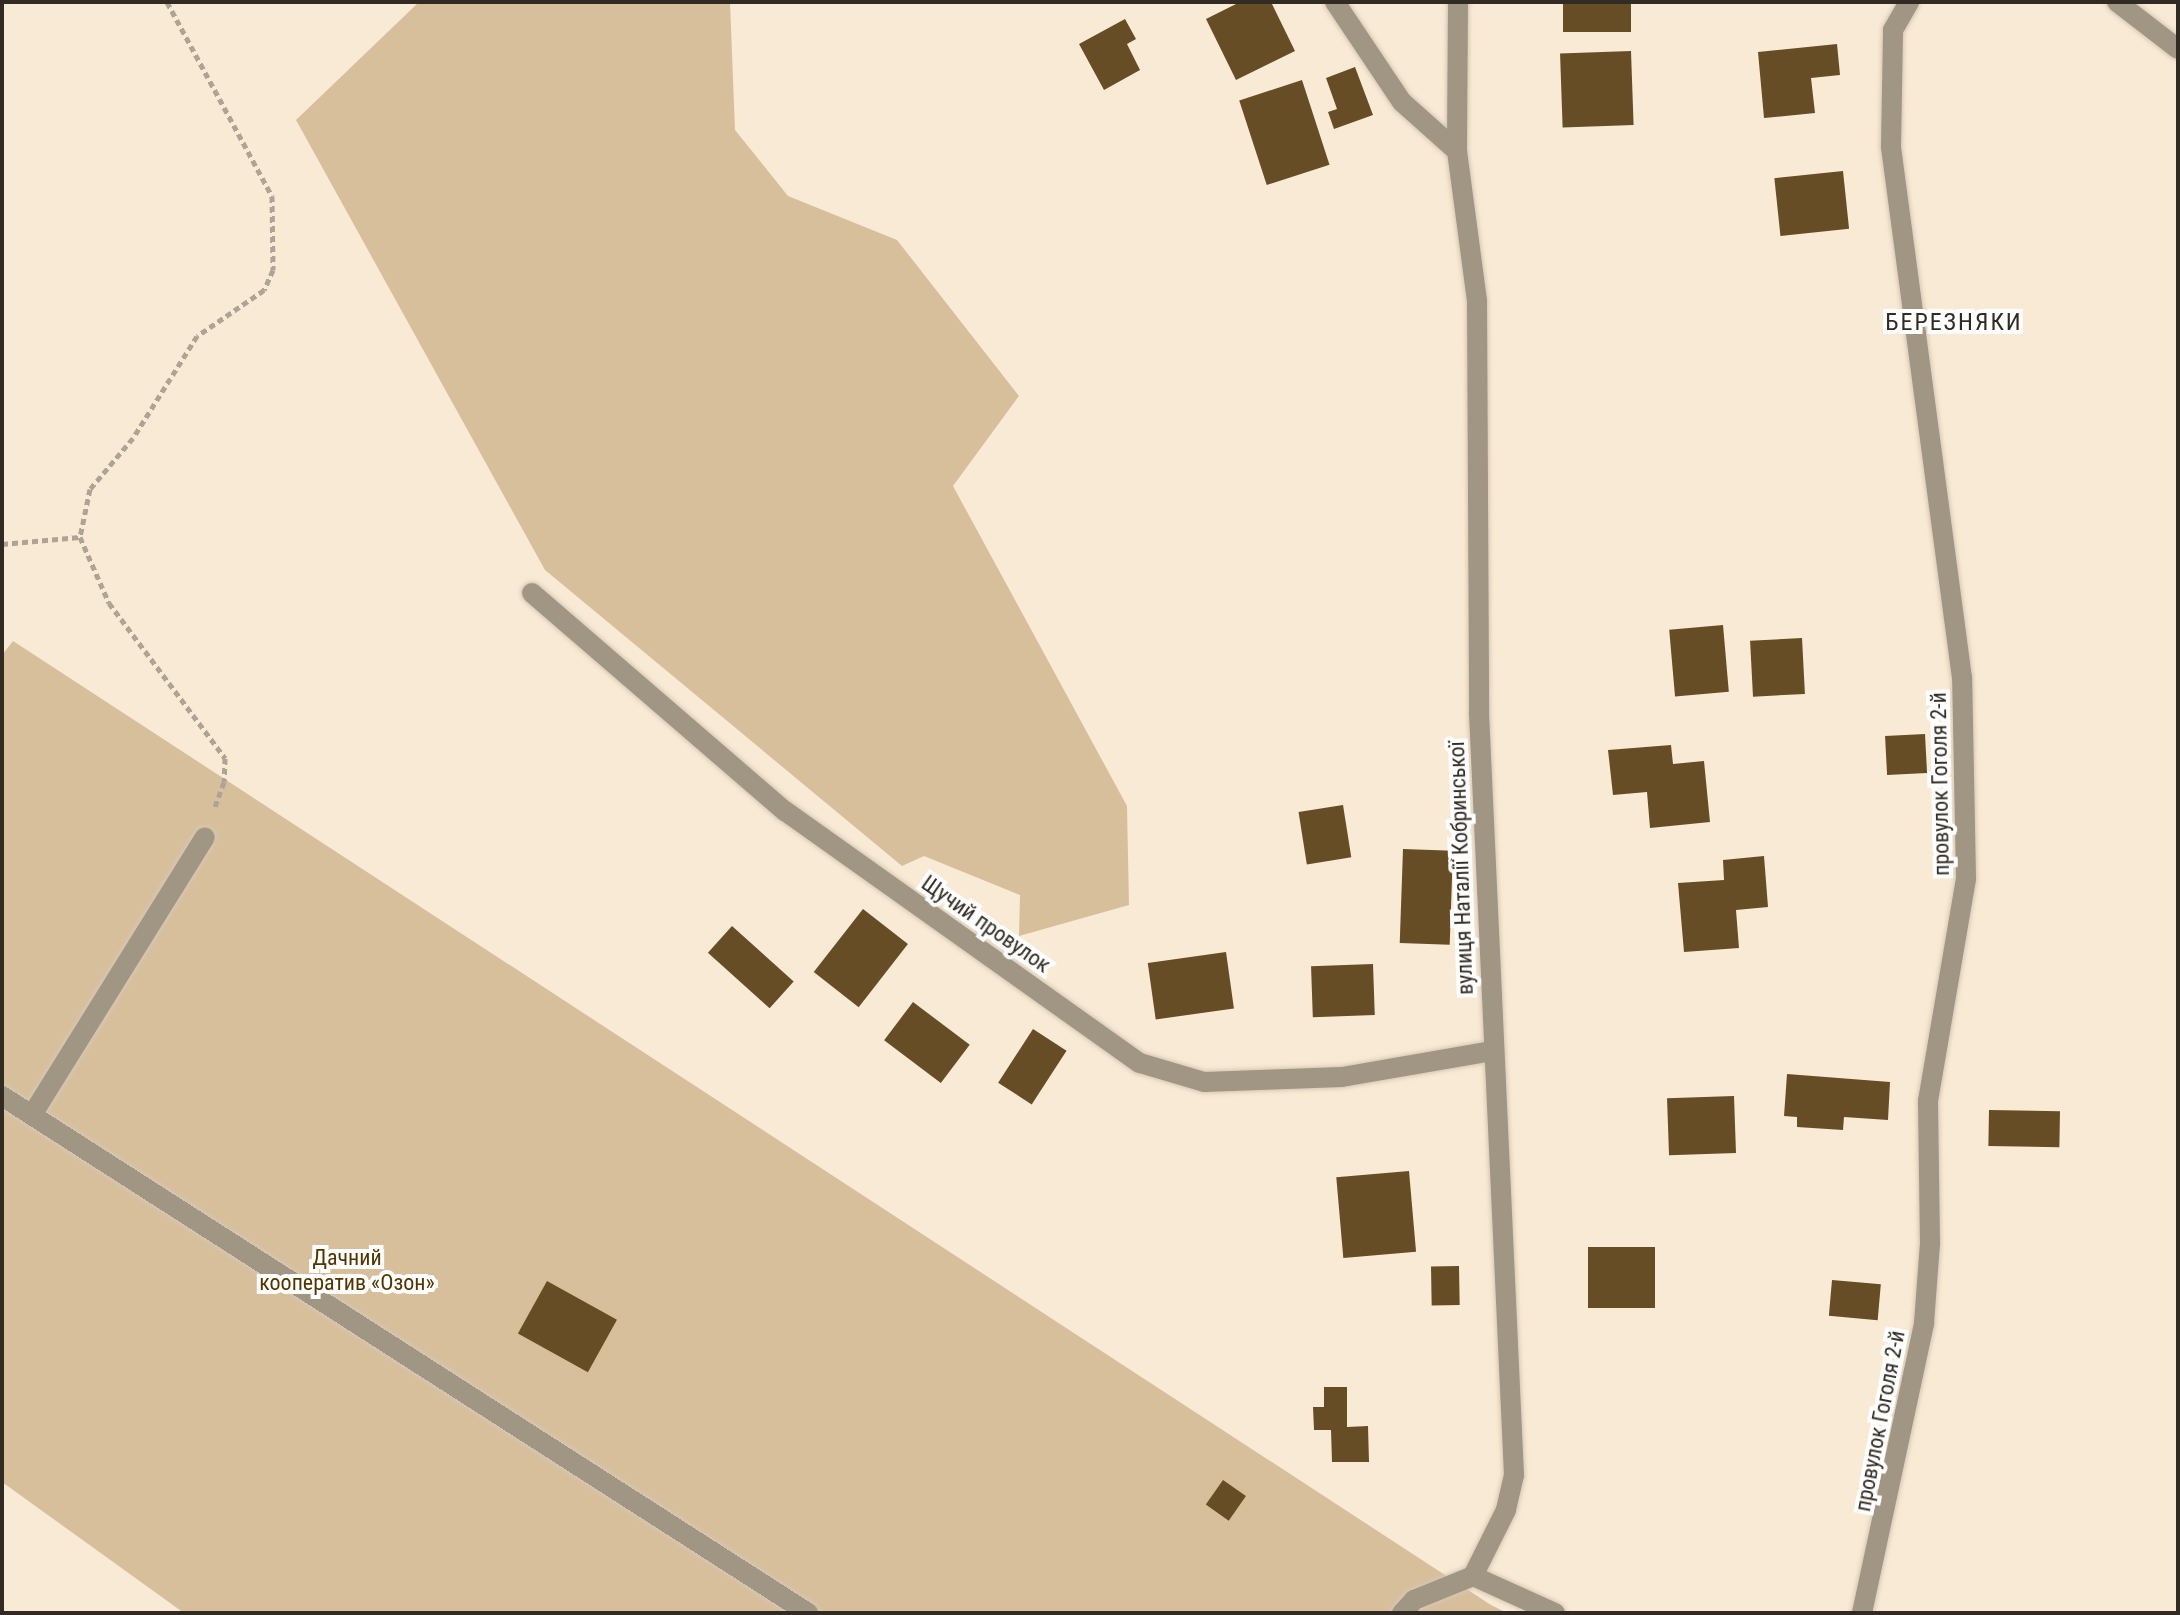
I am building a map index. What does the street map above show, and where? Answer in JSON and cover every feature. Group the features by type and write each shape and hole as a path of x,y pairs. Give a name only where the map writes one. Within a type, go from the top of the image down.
{"street":[{"path":"1335,2 1402,102 1457,151"},
{"name":"вулиця Наталії Кобринської","path":"1458,2 1457,151 1477,301 1479,713 1514,1475 1506,1510 1473,1576"},
{"name":"провулок Гоголя 2-й","path":"1862,1613 1924,1323 1930,1244 1928,1101 1966,879 1968,800 1959,648 1891,147 1891,44 1893,30 1909,2"},
{"path":"2117,2 2178,49"},
{"name":"Щучий провулок","path":"532,593 785,811 1140,1063 1204,1082 1342,1077 1493,1051"},
{"path":"32,1115 205,837"},
{"path":"2,1096 808,1613"},
{"path":"1402,1613 1414,1600 1473,1576 1555,1613"}],"path":[{"path":"167,2 272,196 273,270 264,290 197,336 133,438 90,489 80,537 109,603 225,758 224,782 205,837"},
{"path":"2,544 80,537"}],"green space":[{"path":"419,2 730,2 735,130 788,196 897,240 1019,396 953,486 1127,806 1129,905 1019,936 1020,895 924,856 902,866 545,570 296,120"},
{"name":"Дачний кооператив «Озон»","path":"13,641 1507,1613 184,1613 2,1482 2,655"}],"building":[{"path":"1240,2 1271,2 1295,51 1236,80 1206,19"},
{"path":"1563,2 1631,2 1631,32 1563,32"},
{"path":"1125,19 1136,39 1127,44 1140,70 1104,90 1079,44"},
{"path":"1837,44 1840,75 1811,78 1815,113 1764,118 1758,52"},
{"path":"1631,51 1634,125 1563,127 1560,53"},
{"path":"1355,67 1373,115 1334,129 1328,112 1337,109 1326,78"},
{"path":"1302,80 1330,165 1267,185 1239,100"},
{"path":"1843,171 1849,229 1780,236 1774,178"},
{"path":"1723,625 1729,692 1675,696 1669,630"},
{"path":"1802,638 1805,694 1753,697 1750,641"},
{"path":"1925,734 1927,773 1887,775 1885,736"},
{"path":"1671,745 1673,764 1704,761 1710,822 1650,828 1647,792 1613,795 1608,750"},
{"path":"1343,805 1351,857 1307,864 1299,812"},
{"path":"1403,849 1453,851 1450,945 1400,943"},
{"path":"1764,856 1768,907 1736,910 1739,948 1684,952 1678,883 1724,880 1723,860"},
{"path":"863,909 908,944 859,1007 814,972"},
{"path":"732,926 794,982 770,1008 708,953"},
{"path":"1226,952 1234,1008 1156,1019 1148,963"},
{"path":"1373,964 1375,1015 1313,1017 1311,966"},
{"path":"913,1002 970,1045 941,1083 884,1040"},
{"path":"1033,1029 1067,1051 1032,1104 998,1083"},
{"path":"1787,1074 1890,1082 1888,1120 1844,1117 1843,1130 1797,1127 1797,1117 1784,1116"},
{"path":"1734,1096 1736,1153 1669,1155 1667,1098"},
{"path":"1989,1110 2060,1111 2059,1147 1988,1146"},
{"path":"1409,1171 1416,1252 1343,1258 1336,1177"},
{"path":"1588,1247 1655,1247 1655,1308 1588,1308"},
{"path":"1431,1266 1459,1266 1460,1305 1432,1305"},
{"path":"1832,1280 1881,1284 1878,1320 1829,1316"},
{"path":"547,1281 617,1320 588,1372 518,1333"},
{"path":"1324,1387 1347,1387 1347,1427 1368,1426 1369,1462 1332,1462 1331,1430 1314,1430 1313,1407 1324,1407"},
{"path":"1223,1480 1246,1496 1229,1521 1206,1505"}],"district":[{"name":"БЕРЕЗНЯКИ","path":"1954,323"}]}
